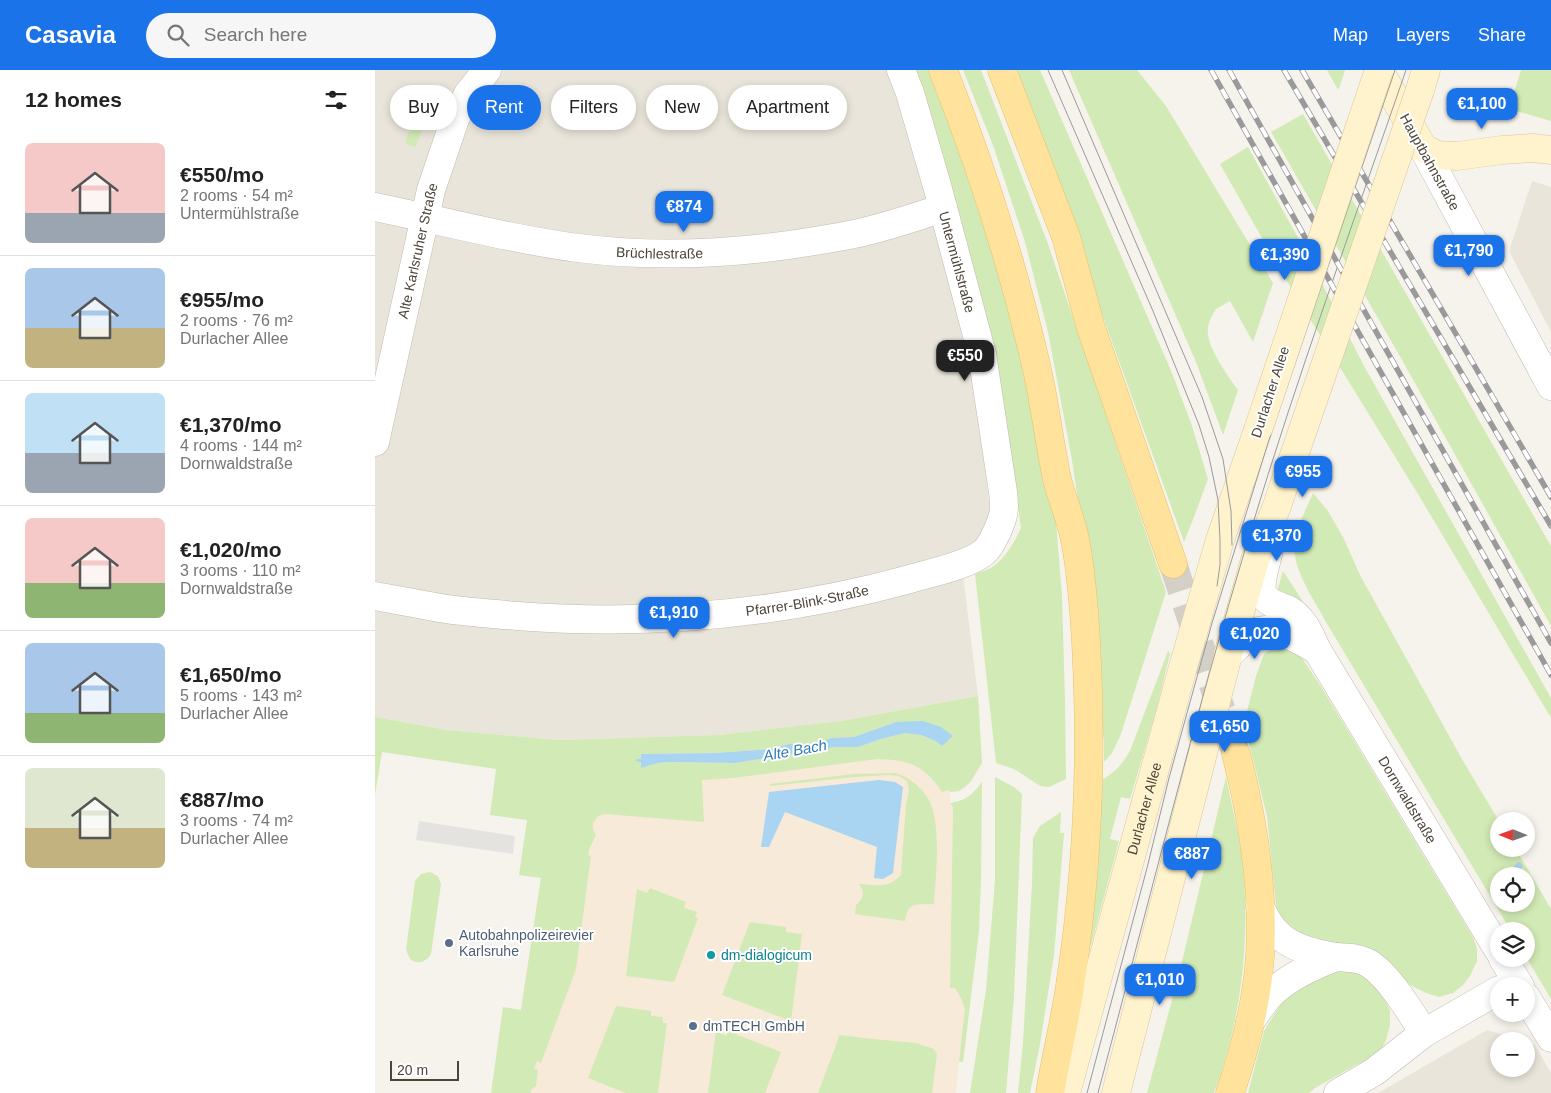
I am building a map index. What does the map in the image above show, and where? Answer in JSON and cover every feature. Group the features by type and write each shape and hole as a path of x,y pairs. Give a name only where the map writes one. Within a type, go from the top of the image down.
{"main road":[{"path":"943,70 987,192 1016,284 1037,366 1057,480 1074,537 1080,572 1088,712 1088,766 1084,848 1072,978 1050,1093"},
{"path":"1002,70 1066,237 1091,328 1173,564"},
{"name":"Hauptbahnstraße","path":"1379,70 1423,148"},
{"name":"Durlacher Allee","path":"1066,1093 1183,667 1220,540 1379,70"},
{"path":"1116,1093 1228,655 1255,560 1277,506 1423,80"},
{"path":"1423,148 1437,156 1457,156 1533,148 1551,150"},
{"path":"1230,1093 1242,1058 1257,984 1260,908 1254,841 1236,754"}],"street":[{"name":"Alte Karlsruher Straße","path":"375,442 431,190 455,119 468,94 487,70"},
{"name":"Untermühlstraße","path":"901,70 910,93 943,208 982,354 1003,492 1004,514 987,550 967,562"},
{"name":"Hauptbahnstraße","path":"1423,148 1551,386"},
{"name":"Brüchlestraße","path":"375,207 534,241 578,248 659,254 698,254 765,248 834,238 870,231 943,208"},
{"name":"Dornwaldstraße","path":"1277,506 1262,582 1264,596 1268,601 1298,617 1307,629 1317,650 1490,936"},
{"name":"Pfarrer-Blink-Straße","path":"375,596 447,609 518,616 597,620 653,620 746,611 805,602 882,586 967,562"},
{"path":"1228,655 1251,636 1265,631 1279,632 1317,650"},
{"path":"1260,908 1277,935 1295,946 1336,957 1353,957 1368,963 1384,977 1424,1033"},
{"path":"1250,1022 1273,992 1293,977 1311,967 1336,957"},
{"path":"1338,1093 1374,1072 1424,1033 1490,996"},
{"path":"1535,1015 1551,1038"}],"shaded area":[{"path":"375,70 890,70 927,191 972,376 980,428 991,517 978,540 960,551 978,696 841,721 719,735 559,740 447,730 375,717"},
{"path":"1532,181 1551,187 1551,332 1509,251"},
{"path":"978,696 982,763 965,787 950,793 950,803 953,807 950,985 972,985 963,1062 959,1062 956,1093 508,1093 541,878 559,740 719,735 841,721"},
{"path":"419,821 515,836 513,854 416,840"},
{"path":"1487,1030 1494,1032 1490,1032 1490,1077 1535,1077 1535,1045 1551,1073 1551,1093 1378,1093"}],"green space":[{"path":"912,70 933,70 995,234 1053,484 1062,596 1066,779 1049,787 1040,786 1014,769 996,763 975,574 990,569 1002,558 1021,528 997,358 960,216"},
{"path":"963,70 981,70 1048,244 1166,592 1121,734 1112,753 1104,762 1104,738 1099,729 1087,562 1072,460 1048,332 1025,242 993,145"},
{"path":"1011,70 1040,70 1172,373 1191,423 1208,479 1184,542 1042,147"},
{"path":"1069,70 1137,70 1166,106 1273,283 1253,342 1230,301 1216,309 1209,322 1208,334 1210,342 1223,369 1238,390 1223,435 1196,362"},
{"path":"1327,70 1345,70 1339,89 1337,88"},
{"path":"1521,70 1551,70 1551,121 1509,109"},
{"path":"1303,114 1551,546 1551,626 1402,360 1271,132"},
{"path":"409,130 422,130 416,147 405,143"},
{"path":"1248,147 1307,254 1364,366 1551,698 1551,718 1421,499 1280,270 1220,164"},
{"path":"1313,493 1328,511 1344,539 1360,575 1463,761 1494,812 1490,812 1490,858 1521,858 1526,867 1490,867 1490,896 1301,577 1294,547 1298,527"},
{"path":"1283,571 1311,614 1276,595"},
{"path":"1285,646 1298,652 1322,688 1473,937 1477,949 1477,961 1470,976 1453,993 1439,997 1426,993 1410,985 1395,973 1301,938 1277,915 1267,816 1244,723 1256,676 1264,654 1273,648"},
{"path":"1168,651 1170,654 1155,715 1130,799 1121,797 1110,839 1119,841 1089,947 1095,799 1102,799 1103,779 1112,774 1130,751"},
{"path":"978,696 982,763 971,781 959,791 950,792 949,790 942,792 928,775 907,762 877,759 733,778 702,780 704,822 605,814 598,816 593,823 593,830 596,835 588,855 591,856 576,969 541,1063 537,1061 534,1069 538,1070 536,1086 531,1090 531,1093 491,1093 503,1007 521,1010 541,878 519,875 527,820 490,815 496,769 382,752 375,795 375,717 447,730 559,740 719,735 841,721","holes":["896,722 952,736 936,741 921,735 905,733 858,747 832,747 816,753 789,754 735,763 671,762 658,763 642,768 641,762 637,759 641,759 642,754 715,753 770,749 789,744 816,744 831,738 854,737"]},
{"path":"895,773 913,782 928,798 933,810 936,833 937,857 934,904 914,905 908,910 905,921 855,914 856,905 863,895 859,884 887,884 901,875 906,804 909,790 907,781 899,776 887,775 770,786 770,784 854,774"},
{"path":"995,777 1014,787 1022,794 1014,997 1006,1093 970,1093 986,990 995,880"},
{"path":"1226,777 1242,856 1245,916 1242,976 1238,1006 1224,1065 1214,1093 1147,1093 1180,970"},
{"path":"982,782 979,931 963,1062 959,1061 965,1009 955,988 950,988 953,807 950,803 960,801 969,796"},
{"path":"1061,812 1060,833 1064,833 1054,955 1030,1093 1018,1093 1023,1043 1033,838 1040,826"},
{"path":"430,872 438,876 441,884 431,954 424,961 416,962 410,959 406,950 415,881 421,874"},
{"path":"1535,882 1551,909 1551,999 1532,967 1535,967 1535,922 1506,922 1500,912 1535,912"},
{"path":"650,888 686,902 684,908 697,912 695,917 698,918 674,982 626,976 637,889 647,893"},
{"path":"750,922 786,927 786,932 802,934 791,1021 722,995"},
{"path":"1355,970 1368,977 1382,995 1390,1010 1390,1025 1381,1050 1373,1058 1356,1065 1309,1093 1248,1093 1264,1031 1280,1005 1300,983 1321,971"},
{"path":"616,1006 651,1011 651,1016 663,1017 663,1023 667,1023 658,1093 626,1093 588,1078"},
{"path":"716,1031 726,1036 728,1031 781,1052 765,1093 708,1093"},
{"path":"839,1035 916,1043 934,1049 937,1054 932,1093 818,1093"}],"water":[{"name":"Alte Bach","path":"923,721 941,727 953,736 942,746 936,741 921,735 905,733 858,747 832,747 816,753 789,754 735,763 671,762 658,763 641,768 641,762 636,761 641,759 641,754 715,753 770,749 789,744 816,744 831,738 854,737 896,722"},
{"path":"879,780 895,782 903,787 893,873 883,879 874,878 877,847 785,812 769,847 761,847 769,792"}],"tunnel":[{"path":"1173,564 1236,754"}],"tram line":[{"path":"1048,70 1153,311 1199,425 1209,457 1218,500 1220,565 1217,586"},
{"path":"1062,70 1202,397 1223,459 1231,511 1232,545"},
{"path":"1087,1093 1169,778 1212,623 1268,443 1395,70"},
{"path":"1098,1093 1190,742 1250,533 1306,359 1406,70"}],"railway":[{"path":"1211,70 1551,675"},
{"path":"1229,70 1551,643"},
{"path":"1284,70 1551,526"},
{"path":"1302,70 1551,497"}],"place":[{"name":"Autobahnpolizeirevier Karlsruhe","path":"449,943"},
{"name":"dm-dialogicum","path":"711,955"},
{"name":"dmTECH GmbH","path":"693,1026"}]}
